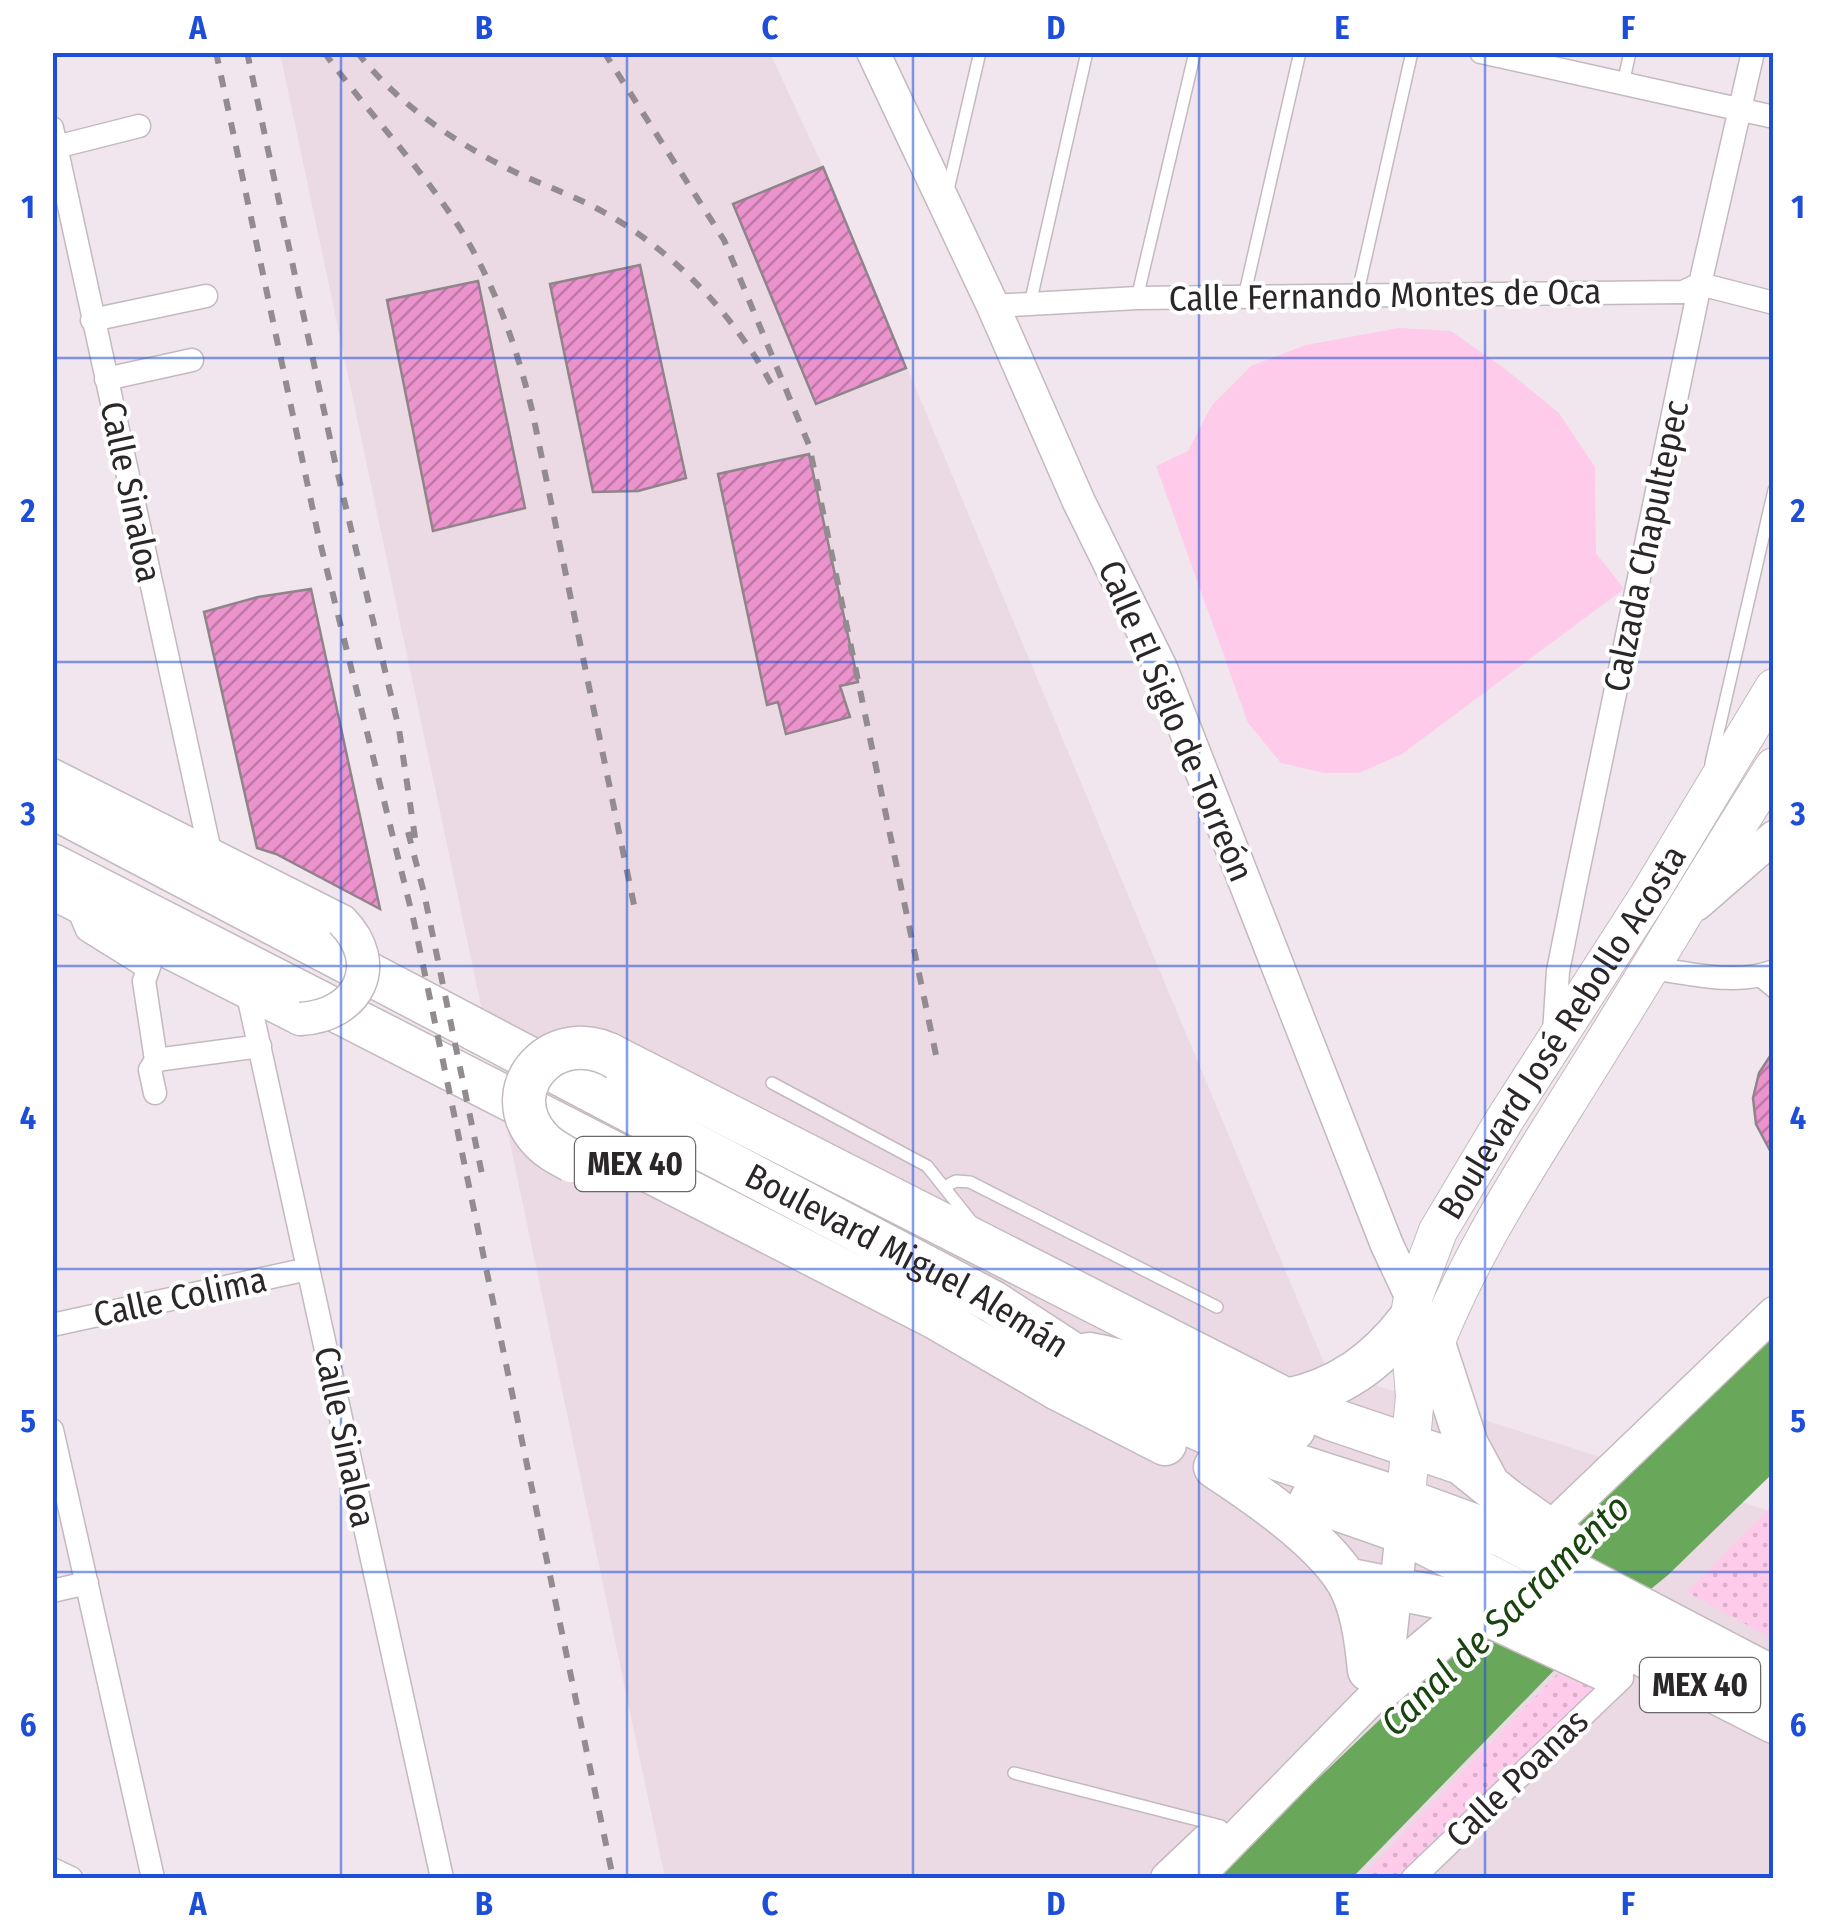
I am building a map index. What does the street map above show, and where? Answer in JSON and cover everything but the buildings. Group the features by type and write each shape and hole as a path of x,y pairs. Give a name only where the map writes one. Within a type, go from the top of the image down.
{"highway":[{"name":"Boulevard Miguel Alemán","path":"52,807 993,1302 1064,1370 1215,1467 1407,1485 1520,1611 1624,1663 1774,1722"},
{"name":"Boulevard Miguel Alemán","path":"52,865 895,1297 1064,1370 1135,1396 1196,1429 1279,1460 1407,1485 1476,1525 1565,1550 1646,1600 1696,1638 1754,1661 1774,1678"},
{"path":"1407,1485 1331,1419 977,1244 602,1050 584,1046 565,1048 548,1056 527,1087 525,1106 530,1124 540,1140 572,1161 847,1302 954,1350 1064,1370 1152,1370 1407,1485 1461,1462 1565,1550"},
{"path":"887,1247 977,1244"},
{"path":"1287,1400 1322,1390 1356,1373 1418,1321 1467,1445 1486,1481"},
{"path":"1215,1467 1288,1520 1346,1579 1382,1669 1475,1609"},
{"path":"1346,1579 1475,1609 1520,1611 1570,1653 1624,1663 1774,1753"}],"main road":[{"name":"Boulevard José Rebollo Acosta","path":"1407,1485 1416,1396 1418,1321 1438,1232 1774,688"},
{"name":"Boulevard José Rebollo Acosta","path":"1418,1321 1482,1245 1774,767"},
{"path":"1486,1150 1526,1168"}],"street":[{"name":"Calle El Siglo de Torreón","path":"873,52 1079,502 1160,668 1418,1321"},
{"path":"1481,52 1529,58 1623,84 1774,117"},
{"name":"Calzada Chapultepec","path":"1554,1042 1558,971 1700,284 1753,52"},
{"path":"54,141 139,126"},
{"name":"Calle Sinaloa","path":"54,141 62,229 92,320 211,856"},
{"name":"Calle Fernando Montes de Oca","path":"992,306 1137,298 1683,292 1700,284 1774,304"},
{"path":"92,320 206,296"},
{"path":"106,379 192,360"},
{"path":"52,776 342,921 353,932 364,961 357,991 335,1013 300,1020 152,958 65,900"},
{"path":"1686,914 1774,837"},
{"path":"152,958 144,982 156,1060 150,1070 154,1094"},
{"path":"1651,968 1768,981"},
{"name":"Calle Sinaloa","path":"248,996 442,1878"},
{"path":"156,1060 260,1046"},
{"name":"Calle Colima","path":"52,1325 308,1269"},
{"path":"1565,1550 1774,1313"},
{"path":"52,1430 153,1878"},
{"path":"1196,1878 1228,1833 1382,1669 1397,1588 1407,1485"},
{"path":"52,1591 86,1582"},
{"name":"Calle Poanas","path":"1412,1878 1624,1663"},
{"path":"1167,1878 1228,1833"},
{"path":"52,1869 71,1878"}],"lane":[{"path":"944,208 980,52"},
{"path":"1030,304 1087,52"},
{"path":"1137,298 1195,52"},
{"path":"1244,296 1300,52"},
{"path":"1357,296 1412,52"},
{"path":"1623,84 1630,52"},
{"path":"1701,806 1774,490"},
{"path":"772,1084 927,1166 970,1218 977,1244 1014,1277"},
{"path":"944,1187 956,1181 970,1182 1216,1307"},
{"path":"1110,1326 1164,1353"},
{"path":"1202,1378 1241,1410"},
{"path":"1014,1773 1228,1833"}],"shaded area":[{"path":"280,53 770,53 823,167 1327,1370 1773,1512 1773,1878 665,1878"},
{"path":"1399,328 1451,331 1559,413 1595,467 1596,553 1624,589 1402,754 1359,773 1324,773 1281,763 1248,723 1156,466 1188,451 1212,405 1251,366 1306,345"},
{"path":"1773,1505 1773,1639 1687,1592"},
{"path":"1570,1661 1602,1680 1409,1873 1361,1877"}],"water":[{"name":"Canal de Sacramento","path":"1773,1338 1773,1473 1668,1575 1564,1660 1352,1878 1219,1878 1478,1626 1580,1520"}],"railway":[{"path":"216,52 318,534 414,922 613,1878"},
{"path":"247,52 335,462 399,729 416,844"},
{"path":"324,52 461,230 504,317 532,410 634,905"},
{"path":"357,52 392,90 453,138 521,175 598,209 652,244 722,312 776,393"},
{"path":"604,52 724,240 809,445 937,1060"},
{"path":"408,832 483,1179"}]}
